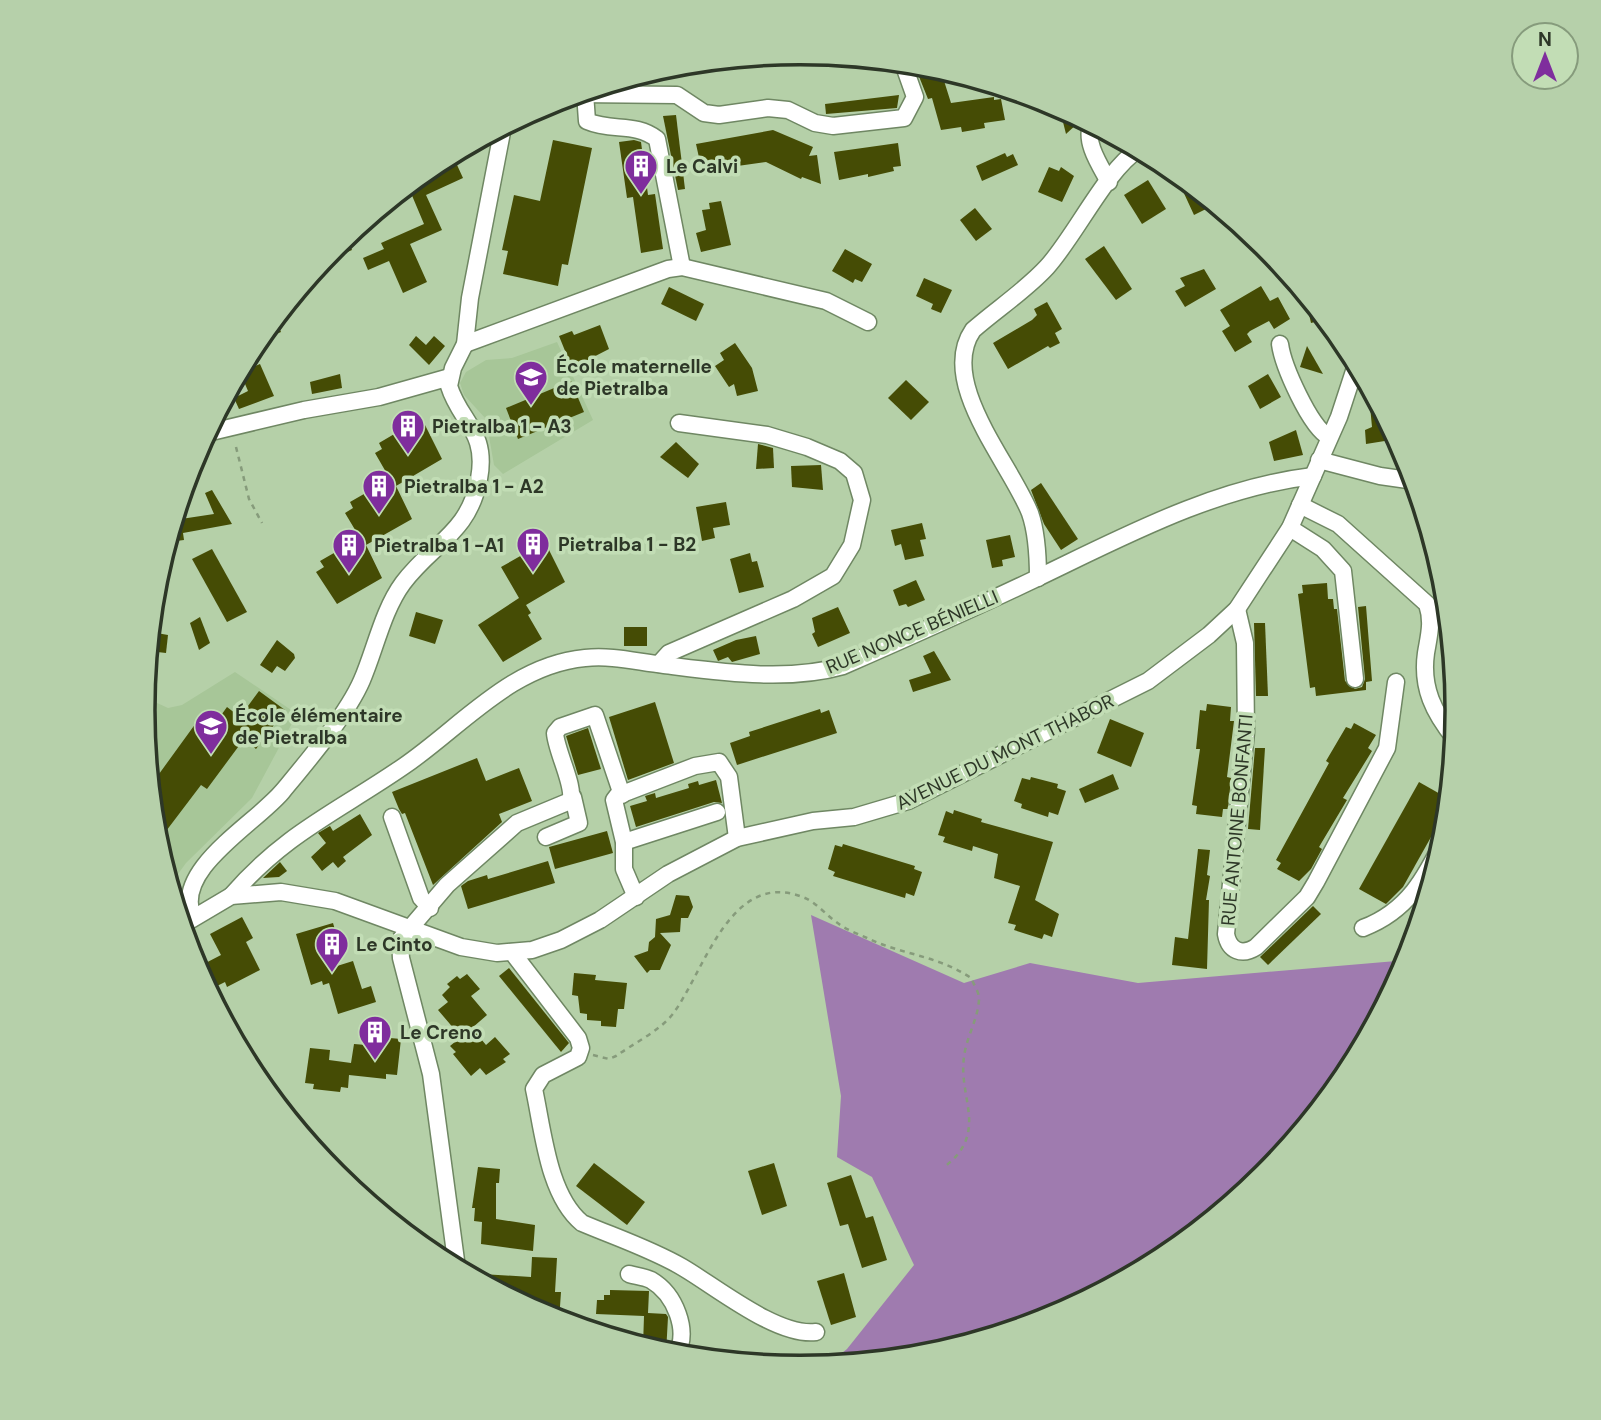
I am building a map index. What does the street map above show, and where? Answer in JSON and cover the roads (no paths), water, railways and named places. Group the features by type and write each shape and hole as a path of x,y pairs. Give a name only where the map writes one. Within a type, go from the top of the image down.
{"street":[{"path":"609,94 677,95 705,113 719,115 768,108 788,110 815,123 833,126 904,118 915,97 907,74"},
{"path":"584,103 587,121 600,127 644,129 657,139 682,267"},
{"path":"1090,133 1093,149 1109,182"},
{"path":"187,912 188,897 203,864 265,811 320,743 361,683 402,583 456,532 472,508 480,476 480,451 474,427 451,394 450,377 466,344 470,298 501,139"},
{"path":"1038,578 1038,556 1030,514 983,426 965,384 965,341 973,330 1046,268 1130,155"},
{"path":"466,344 668,269 682,267 826,301 868,322"},
{"path":"1280,344 1285,363 1315,424 1329,437"},
{"name":"AVENUE DU MONT THABOR","path":"190,919 231,896 281,892 335,901 461,947 490,952 532,950 561,940 636,897 677,869 737,838 813,821 854,817 908,801 1148,681 1209,635 1237,609 1290,528 1320,460 1352,376"},
{"path":"220,430 303,410 379,397 450,377"},
{"path":"659,664 669,653 793,599 832,576 852,545 862,500 854,473 840,461 807,447 767,436 679,423"},
{"path":"1320,460 1380,477 1403,480"},
{"name":"RUE NONCE BÉNIELLI","path":"231,896 258,864 311,823 405,765 502,690 538,671 584,658 615,657 719,672 822,672 843,666 1038,578 1076,557 1210,501 1245,488 1313,476"},
{"path":"1300,505 1338,524 1427,604 1431,617 1426,655 1430,696 1438,720 1445,728"},
{"path":"1290,528 1324,549 1343,571 1355,679"},
{"name":"RUE ANTOINE BONFANTI","path":"1237,609 1245,643 1247,696 1226,934 1228,942 1235,950 1248,952 1256,947 1307,897 1316,883 1387,748 1395,682"},
{"path":"546,837 579,823 555,733 560,727 595,715 622,795"},
{"path":"636,897 624,869 624,842 614,800 622,795 695,766 719,762 729,778 737,838"},
{"path":"455,1255 431,1074 401,958 400,940 447,885 517,823 564,804 573,797"},
{"path":"624,842 717,812"},
{"path":"393,817 421,898 430,908"},
{"path":"1363,928 1391,916 1403,905 1425,873"},
{"path":"512,952 578,1038 581,1048 578,1057 542,1075 534,1089 558,1192 569,1213 582,1223 681,1267 717,1292 793,1331 816,1332"},
{"path":"629,1274 652,1280 670,1300 682,1321 680,1344"}],"place":[{"name":"Le Calvi","path":"641,196"},
{"name":"École maternelle de Pietralba","path":"531,407"},
{"name":"Pietralba 1 - A3","path":"408,456"},
{"name":"Pietralba 1 - A2","path":"379,516"},
{"name":"Pietralba 1 - B2","path":"533,574"},
{"name":"Pietralba 1 -A1","path":"349,575"},
{"name":"École élémentaire de Pietralba","path":"211,756"},
{"name":"Le Cinto","path":"332,974"},
{"name":"Le Creno","path":"375,1062"}]}
